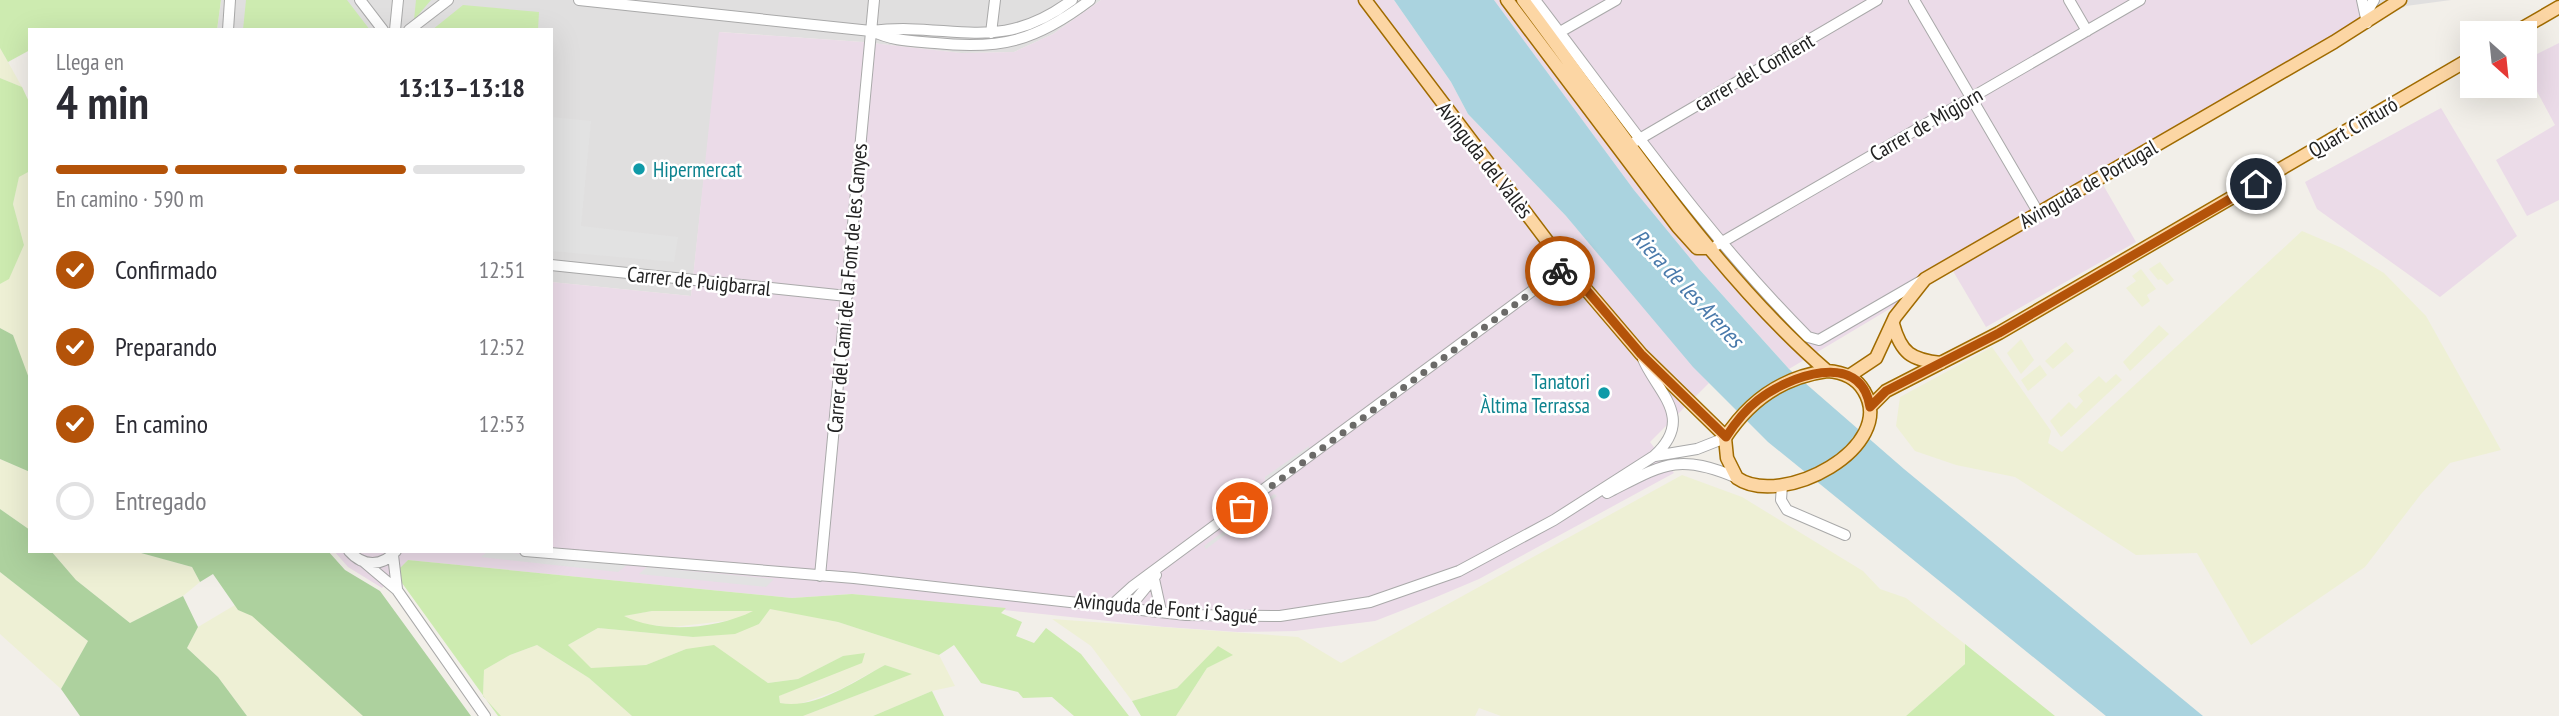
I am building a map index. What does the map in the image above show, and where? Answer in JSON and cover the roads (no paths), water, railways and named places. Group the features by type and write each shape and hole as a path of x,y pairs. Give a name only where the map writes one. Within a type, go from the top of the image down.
{"main road":[{"name":"Avinguda del Vallès","path":"1365,0 1566,266 1641,354 1727,435"},
{"path":"1507,0 1662,207 1697,248 1717,246"},
{"path":"1523,0 1784,330 1828,371"},
{"path":"2367,17 2400,0"},
{"path":"2535,21 2559,7"},
{"name":"Avinguda de Portugal","path":"1925,279 2367,17"},
{"name":"Quart Cinturó","path":"1870,407 1886,391 1943,363 2460,65"},
{"path":"1849,376 1876,358 1893,324 1925,279"},
{"path":"1893,324 1897,341 1906,354 1918,360 1943,363"},
{"path":"1828,371 1849,376 1864,390 1870,407 1863,433 1850,451 1821,473 1782,485 1760,487 1737,478 1727,458 1727,435 1760,398 1780,385 1828,371"}],"street":[{"path":"228,28 230,0"},
{"path":"360,0 381,28"},
{"path":"395,28 398,0"},
{"path":"411,28 437,5 448,0"},
{"path":"579,0 872,31 890,28 991,33 1027,27 1072,0"},
{"name":"Carrer del Camí de la Font de les Canyes","path":"820,576 874,0"},
{"path":"991,33 995,0"},
{"path":"872,31 888,39 929,43 976,46 1009,43 1044,31 1090,0"},
{"path":"1535,0 1635,141"},
{"path":"1560,32 1616,0"},
{"name":"carrer del Conflent","path":"1635,141 1877,0"},
{"path":"1914,0 2038,212"},
{"path":"2068,0 2087,31"},
{"name":"Carrer de Migjorn","path":"1717,246 2140,0"},
{"path":"2362,0 2367,17"},
{"name":"Avinguda de Portugal","path":"2367,17 2374,0"},
{"path":"1583,101 1618,140 1635,141"},
{"path":"1635,141 1629,155 1658,195 1662,207"},
{"name":"Avinguda de Portugal","path":"1717,246 1808,337 1819,340 1925,279"},
{"name":"Carrer de Puigbarral","path":"553,265 847,296"},
{"path":"1111,606 1156,575 1566,266"},
{"path":"1641,354 1647,368 1667,394 1672,413 1668,435 1654,456"},
{"path":"1654,456 1697,449 1727,435"},
{"name":"Avinguda de Font i Sagué","path":"549,553 820,576 1216,617 1280,616 1360,604 1460,571 1554,520 1654,456"},
{"path":"1554,520 1652,470 1668,465 1696,463 1737,478"},
{"path":"1782,485 1781,500 1787,510 1845,535"},
{"path":"352,553 397,590 485,716"},
{"path":"364,562 379,563 395,553"},
{"path":"395,553 392,568 397,590"},
{"path":"1129,608 1156,575"},
{"path":"1156,575 1161,611"}],"water":[{"name":"Riera de les Arenes","path":"1394,0 1494,0 1634,190 1699,269 1789,369 1904,469 2203,716 2106,716 1768,442 1693,367 1566,216 1468,114 1451,82"}],"place":[{"name":"Hipermercat","path":"639,169"},
{"name":"Tanatori Àltima Terrassa","path":"1604,393"}]}
